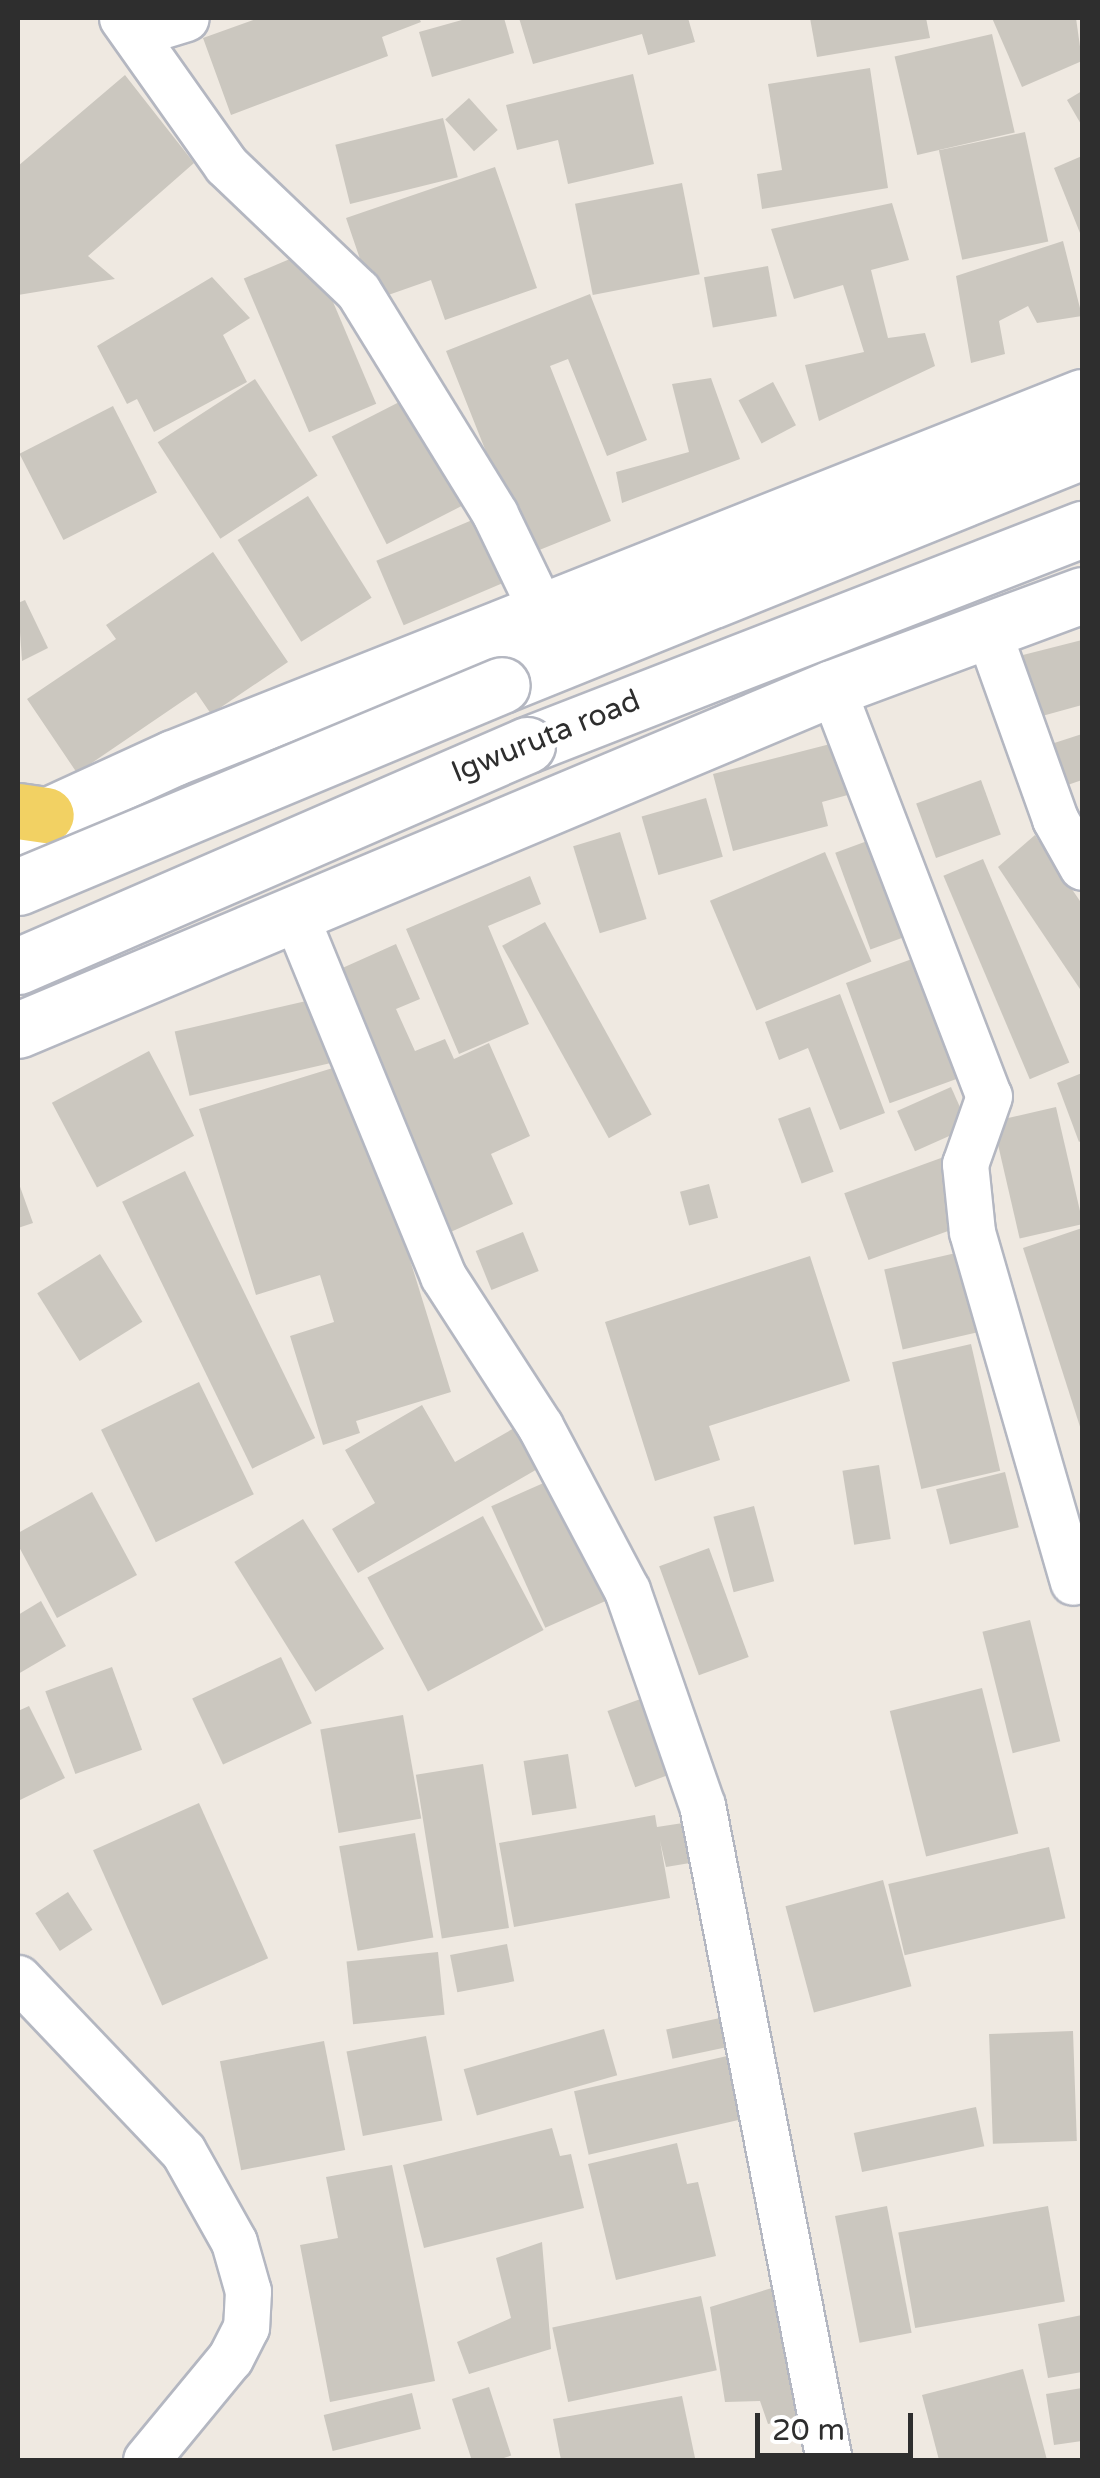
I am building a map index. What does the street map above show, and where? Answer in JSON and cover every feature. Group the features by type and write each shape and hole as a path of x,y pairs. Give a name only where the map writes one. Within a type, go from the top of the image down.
{"main road":[{"path":"27,818 541,609 1082,397"},
{"path":"18,887 502,685 1082,451"},
{"name":"Igwuruta road","path":"18,966 526,744 1082,529"},
{"path":"18,1030 293,910 832,688 986,626 1082,595"}],"street":[{"path":"186,18 128,26 226,165 358,291 496,514 541,609"},
{"path":"986,626 1056,819 1082,867"},
{"path":"832,688 990,1096 964,1164 972,1232 1073,1582"},
{"path":"293,910 443,1276 540,1426 627,1590 702,1805 829,2460"},
{"path":"18,1978 183,2151 234,2242 248,2291 246,2327 230,2358 146,2460"}],"building":[{"path":"259,18 419,18 421,22 382,37 388,56 231,115 203,38"},
{"path":"469,18 504,18 514,53 432,77 419,32"},
{"path":"519,18 688,18 695,42 648,55 642,34 533,64"},
{"path":"810,18 926,18 930,38 817,57"},
{"path":"992,18 1076,18 1082,61 1022,87"},
{"path":"992,34 1015,132 917,155 895,56"},
{"path":"870,68 888,188 762,209 757,174 782,170 768,84"},
{"path":"633,74 654,164 568,184 558,140 517,150 506,105"},
{"path":"125,75 194,163 88,256 115,279 18,295 18,166"},
{"path":"1082,91 1082,126 1067,100"},
{"path":"469,98 498,130 474,151 445,119"},
{"path":"443,118 458,177 350,204 335,145"},
{"path":"1025,132 1048,242 962,260 939,150"},
{"path":"1082,156 1082,238 1054,168"},
{"path":"495,167 537,288 445,320 431,280 374,300 346,218"},
{"path":"682,183 700,274 593,295 575,204"},
{"path":"892,203 909,260 871,270 888,338 925,333 935,366 819,421 805,365 864,352 843,285 794,299 771,229"},
{"path":"1063,241 1082,316 1037,323 1028,306 999,321 1005,354 971,363 956,276"},
{"path":"311,250 376,404 309,432 244,279"},
{"path":"768,266 777,316 713,328 704,277"},
{"path":"212,277 250,318 223,335 247,382 154,432 137,399 127,404 97,346"},
{"path":"590,294 647,440 607,456 568,359 550,366 611,521 527,555 446,351"},
{"path":"711,378 740,459 622,503 616,472 689,452 672,384"},
{"path":"255,379 318,475 220,539 158,442"},
{"path":"773,382 796,425 762,444 739,400"},
{"path":"411,396 466,504 387,544 332,436"},
{"path":"113,406 157,492 63,540 19,454"},
{"path":"308,496 372,598 301,642 238,540"},
{"path":"484,515 511,579 404,625 376,561"},
{"path":"213,552 288,662 211,714 196,692 77,773 27,699 116,639 106,625"},
{"path":"25,600 48,648 22,661 18,603"},
{"path":"1082,640 1082,705 1024,721 1007,659"},
{"path":"1082,734 1082,780 1059,788 1045,746"},
{"path":"842,741 855,793 822,802 828,826 733,851 713,774"},
{"path":"981,780 1001,835 936,858 916,804"},
{"path":"706,798 723,857 658,875 642,816"},
{"path":"620,832 647,919 600,933 573,846"},
{"path":"1035,835 1082,904 1082,992 998,867"},
{"path":"870,840 905,937 870,949 835,853"},
{"path":"825,852 871,962 756,1010 710,901"},
{"path":"983,859 1069,1062 1030,1079 943,876"},
{"path":"530,876 541,904 488,926 529,1024 459,1054 406,929"},
{"path":"545,922 652,1114 609,1138 502,946"},
{"path":"396,944 420,999 396,1009 415,1051 445,1039 454,1059 489,1043 530,1136 491,1154 513,1204 444,1235 329,974"},
{"path":"923,955 967,1075 890,1103 846,983"},
{"path":"840,994 885,1113 840,1130 808,1048 779,1060 765,1022"},
{"path":"315,999 330,1063 190,1096 175,1031"},
{"path":"149,1051 194,1136 97,1187 52,1103"},
{"path":"349,1063 451,1392 356,1421 360,1433 323,1445 290,1336 334,1322 320,1275 256,1295 199,1109"},
{"path":"1082,1073 1082,1140 1079,1142 1057,1083"},
{"path":"951,1087 969,1127 915,1151 897,1111"},
{"path":"810,1107 834,1172 802,1183 778,1119"},
{"path":"1056,1107 1082,1224 1020,1239 993,1122"},
{"path":"941,1158 965,1225 868,1260 844,1193"},
{"path":"185,1171 315,1438 252,1469 122,1202"},
{"path":"18,1181 33,1223 18,1228"},
{"path":"709,1184 718,1218 689,1226 680,1192"},
{"path":"1082,1228 1082,1433 1023,1248"},
{"path":"523,1232 539,1271 491,1290 476,1251"},
{"path":"969,1250 987,1330 903,1349 884,1270"},
{"path":"100,1254 142,1322 80,1361 37,1293"},
{"path":"810,1256 850,1381 709,1426 720,1460 655,1481 605,1322"},
{"path":"971,1344 1000,1471 921,1489 892,1362"},
{"path":"199,1382 254,1494 156,1542 101,1430"},
{"path":"422,1405 455,1462 523,1423 546,1464 358,1573 332,1529 375,1503 345,1450"},
{"path":"879,1465 891,1539 854,1545 842,1471"},
{"path":"1005,1472 1019,1527 950,1544 936,1489"},
{"path":"557,1477 611,1599 545,1628 491,1506"},
{"path":"92,1492 137,1575 57,1618 18,1545 18,1533"},
{"path":"754,1506 774,1581 734,1592 713,1517"},
{"path":"483,1516 544,1630 428,1691 367,1578"},
{"path":"303,1519 384,1649 315,1692 234,1562"},
{"path":"709,1548 749,1657 699,1675 659,1566"},
{"path":"41,1601 66,1646 18,1674 18,1615"},
{"path":"1030,1620 1060,1741 1013,1753 982,1632"},
{"path":"281,1657 312,1723 223,1765 192,1698"},
{"path":"112,1667 142,1750 75,1774 45,1691"},
{"path":"982,1688 1018,1834 926,1857 890,1711"},
{"path":"646,1697 674,1773 635,1787 607,1711"},
{"path":"29,1706 65,1778 18,1801 18,1711"},
{"path":"403,1715 421,1818 339,1833 320,1730"},
{"path":"568,1754 577,1808 532,1815 524,1761"},
{"path":"483,1764 509,1928 442,1939 416,1775"},
{"path":"199,1803 268,1958 162,2005 93,1850"},
{"path":"655,1815 657,1827 683,1823 690,1863 666,1867 660,1841 670,1898 514,1927 499,1843"},
{"path":"415,1833 433,1937 358,1951 339,1846"},
{"path":"1049,1847 1065,1918 905,1955 888,1884"},
{"path":"883,1880 911,1986 814,2012 785,1906"},
{"path":"68,1892 93,1930 60,1951 35,1913"},
{"path":"507,1944 514,1981 457,1992 450,1955"},
{"path":"438,1952 445,2015 353,2024 347,1962"},
{"path":"720,2018 726,2047 672,2059 666,2029"},
{"path":"604,2029 617,2075 477,2115 464,2069"},
{"path":"1073,2031 1077,2141 993,2144 989,2034"},
{"path":"426,2036 442,2120 363,2136 346,2051"},
{"path":"324,2041 345,2150 241,2170 220,2061"},
{"path":"727,2056 742,2119 589,2155 574,2091"},
{"path":"976,2107 984,2146 862,2172 854,2133"},
{"path":"552,2128 560,2156 571,2154 584,2208 424,2248 403,2165"},
{"path":"677,2143 687,2184 698,2182 716,2256 616,2280 588,2164"},
{"path":"392,2165 435,2381 330,2402 300,2245 338,2238 326,2177"},
{"path":"887,2206 912,2333 860,2343 835,2216"},
{"path":"1048,2206 1065,2302 915,2328 898,2232"},
{"path":"542,2242 551,2349 469,2374 457,2342 511,2318 496,2258"},
{"path":"775,2287 803,2416 768,2424 760,2401 725,2402 710,2307"},
{"path":"701,2296 717,2370 568,2402 552,2328"},
{"path":"1082,2315 1082,2372 1048,2378 1038,2324"},
{"path":"1023,2369 1047,2460 939,2460 922,2395"},
{"path":"489,2387 511,2455 472,2460 452,2399"},
{"path":"1082,2388 1082,2441 1054,2445 1046,2394"},
{"path":"412,2393 421,2429 333,2451 324,2415"},
{"path":"682,2396 695,2458 561,2460 553,2419"}]}
